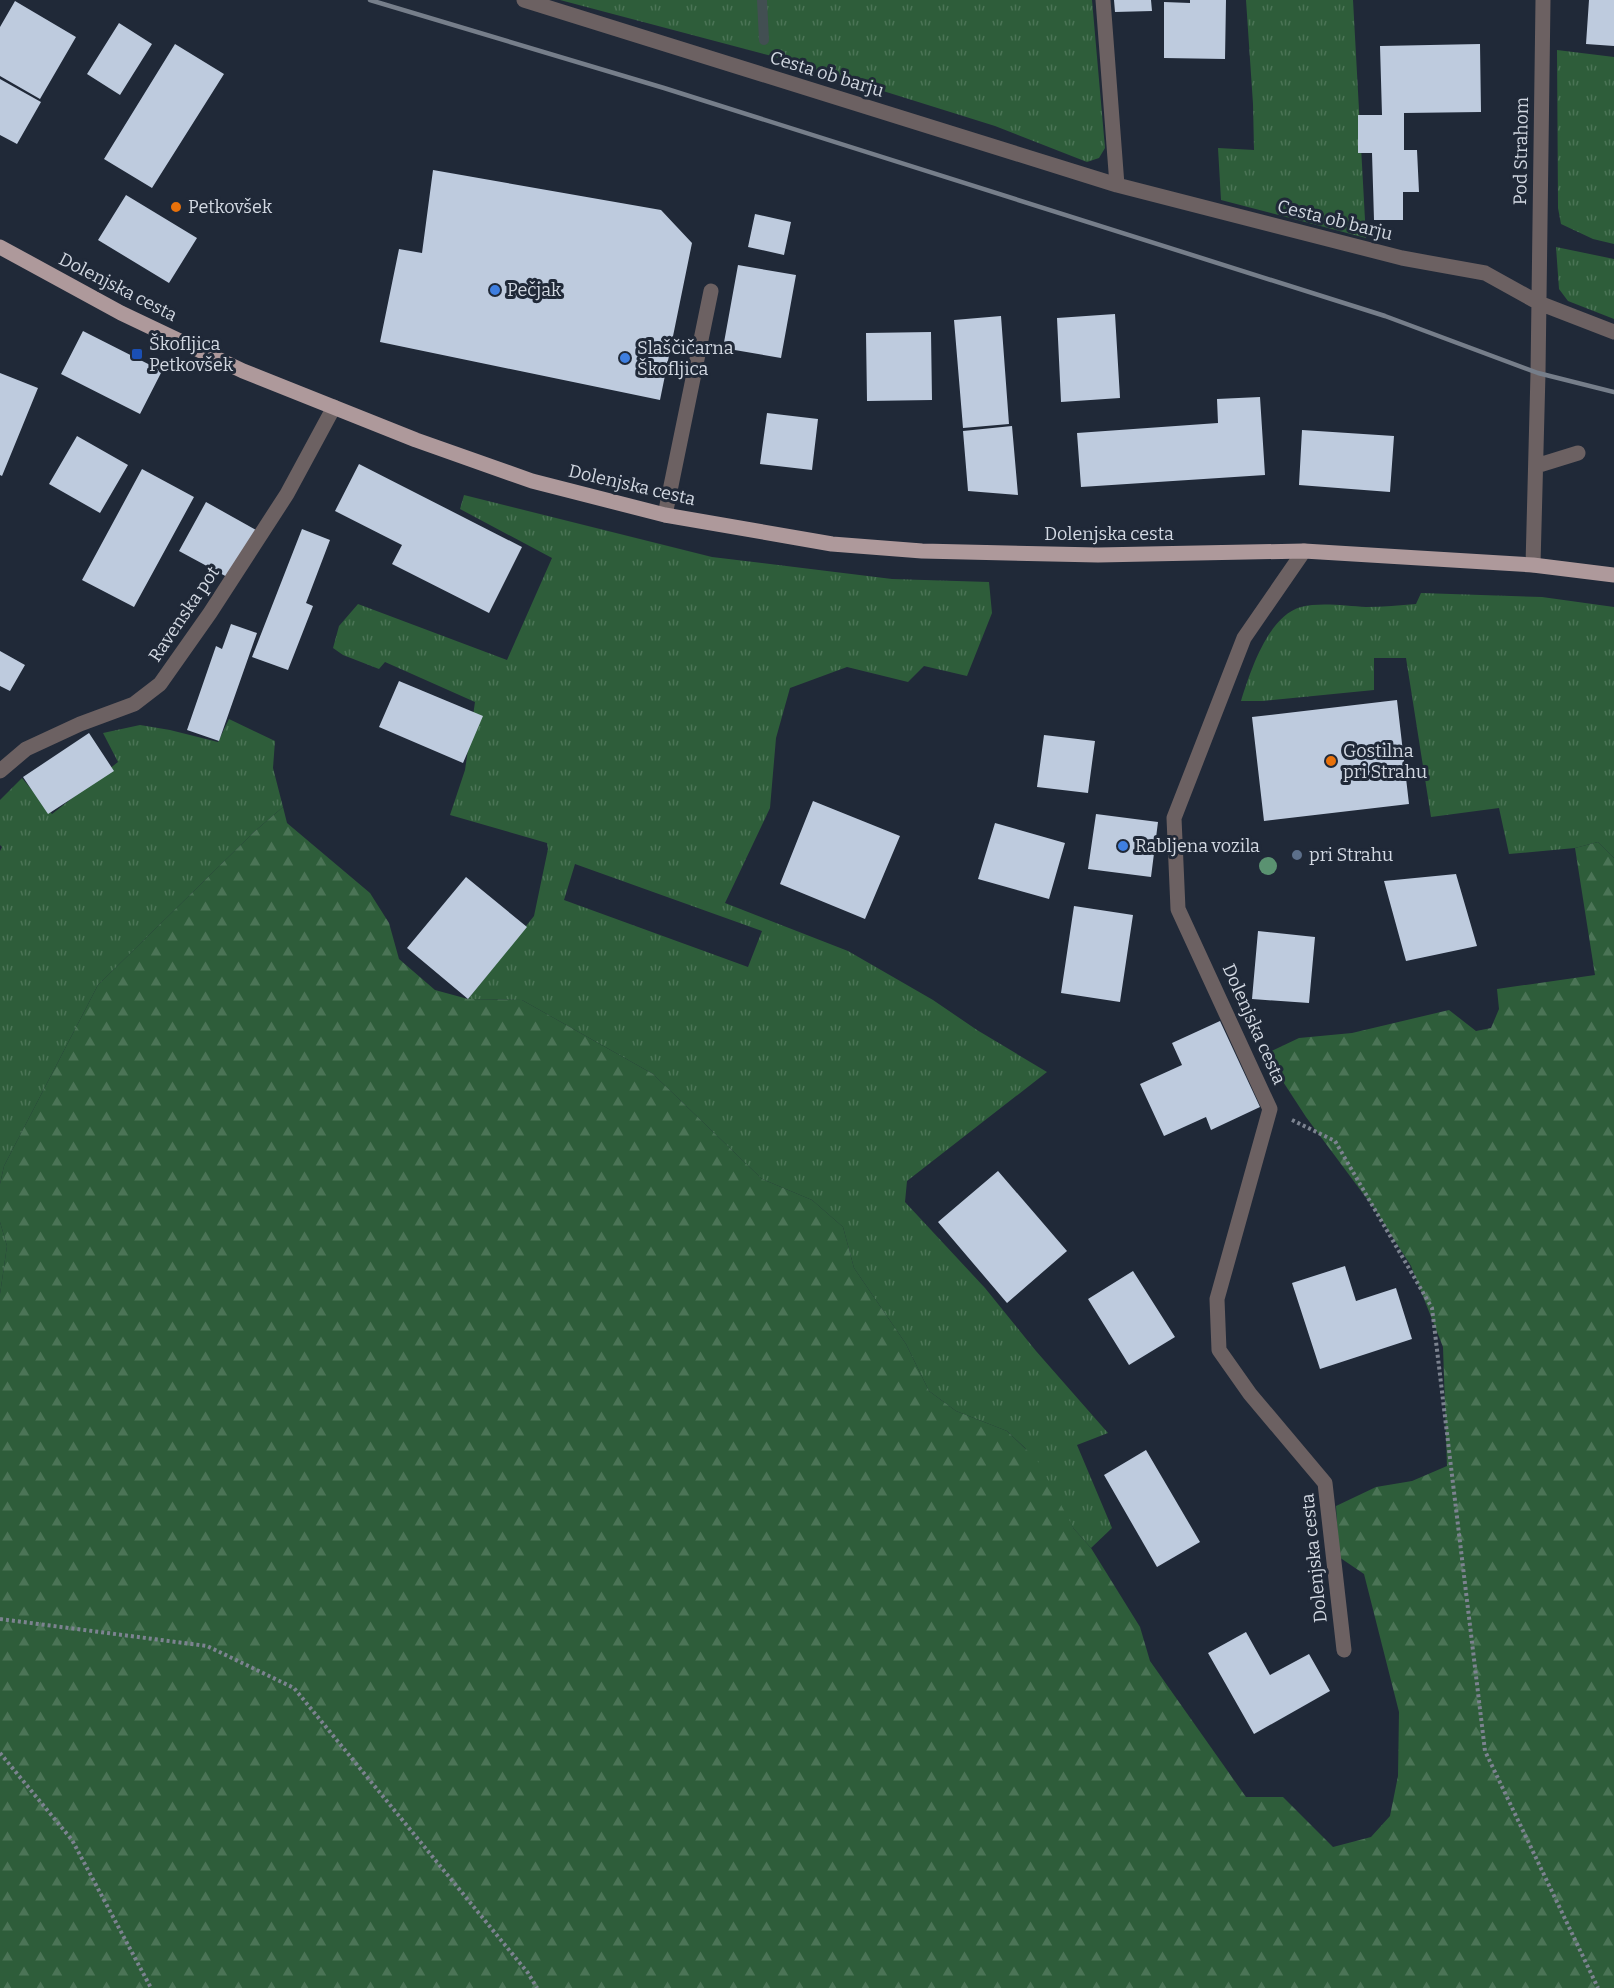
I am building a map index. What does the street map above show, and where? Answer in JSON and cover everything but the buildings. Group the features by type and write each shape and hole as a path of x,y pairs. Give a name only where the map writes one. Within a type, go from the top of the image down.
{"main road":[{"name":"Dolenjska cesta","path":"0,247 121,313 243,371 416,440 532,481 665,515 832,544 922,551 1098,555 1304,551 1533,565 1614,575"}],"street":[{"name":"Cesta ob barju","path":"524,0 1117,184 1402,258 1485,273 1539,303 1614,332"},
{"path":"1103,0 1117,184"},
{"name":"Pod Strahom","path":"1533,565 1543,0"},
{"path":"665,515 711,291"},
{"name":"Ravenska pot","path":"0,771 26,749 80,724 134,704 160,684 210,613 287,494 334,407"},
{"path":"1536,466 1578,453"},
{"name":"Dolenjska cesta","path":"1304,551 1244,638 1174,818 1178,909 1270,1109 1217,1299 1219,1350 1250,1394 1325,1483 1344,1650"}],"path":[{"path":"1270,1109 1335,1141 1432,1308 1485,1750 1598,1988"},
{"path":"0,1619 207,1646 294,1688 520,1963 537,1988"},
{"path":"0,1753 72,1840 151,1988"}],"green space":[{"path":"560,0 1092,0 1105,148 1099,158 1087,162 995,126 768,55"},
{"path":"1246,0 1353,0 1366,238 1221,200 1218,148 1254,150"},
{"path":"1557,50 1614,57 1614,244 1593,239 1561,224 1558,208"},
{"path":"1556,247 1614,259 1614,319 1568,301 1559,289"},
{"path":"464,495 712,557 892,579 989,582 992,613 967,676 924,666 908,682 847,667 790,688 776,738 770,808 725,903 848,951 933,1000 977,1030 1047,1072 907,1181 905,1202 985,1288 1036,1351 1108,1433 1077,1445 1112,1528 1091,1548 1074,1529 1025,1448 1007,1431 956,1411 929,1391 906,1344 854,1268 843,1227 812,1200 762,1179 653,1074 522,1000 468,999 534,916 548,849 547,843 450,815 465,770 475,702 385,662 379,669 343,655 333,648 339,626 358,604 507,660 552,558 460,509","holes":["575,864 762,931 748,967 564,900"]},
{"path":"1421,593 1542,597 1614,607 1614,858 1598,842 1575,848 1509,854 1499,808 1431,817 1406,658 1374,658 1374,690 1263,701 1241,701 1262,646 1279,621 1289,612 1301,607 1316,605 1366,607 1416,604"},
{"path":"229,719 275,741 273,768 283,807 255,831 98,985 4,1166 0,1184 0,851 2,847 0,845 0,800 22,778 52,814 118,762 103,733 140,725 218,742"},
{"path":"283,807 287,823 370,893 389,923 399,959 435,990 468,999 522,1000 653,1074 762,1179 812,1200 843,1227 854,1268 906,1344 929,1391 956,1411 1007,1431 1037,1460 1074,1529 1091,1548 1140,1627 1150,1661 1246,1797 1283,1797 1333,1847 1371,1837 1390,1816 1398,1776 1399,1712 1364,1574 1339,1557 1336,1506 1376,1487 1412,1481 1447,1466 1443,1347 1411,1266 1376,1211 1306,1117 1265,1054 1299,1038 1352,1033 1449,1010 1476,1031 1491,1028 1499,1009 1497,989 1595,975 1575,848 1598,842 1614,858 1614,1988 0,1988 0,1294 7,1246 0,1222 0,1184 4,1166 98,985 255,831"},
{"path":"0,1222 7,1246 0,1294"}],"waterway":[{"path":"762,0 764,40"}],"railway":[{"path":"370,0 664,88 1385,316 1538,373 1614,392"}],"place":[{"name":"Petkovšek","path":"176,207"},
{"name":"Pečjak","path":"495,290"},
{"name":"Škofljica Petkovšek","path":"137,354"},
{"name":"Slaščičarna Škofljica","path":"625,358"},
{"name":"Gostilna pri Strahu","path":"1331,761"},
{"name":"Rabljena vozila","path":"1123,846"},
{"name":"pri Strahu","path":"1297,855"}]}
